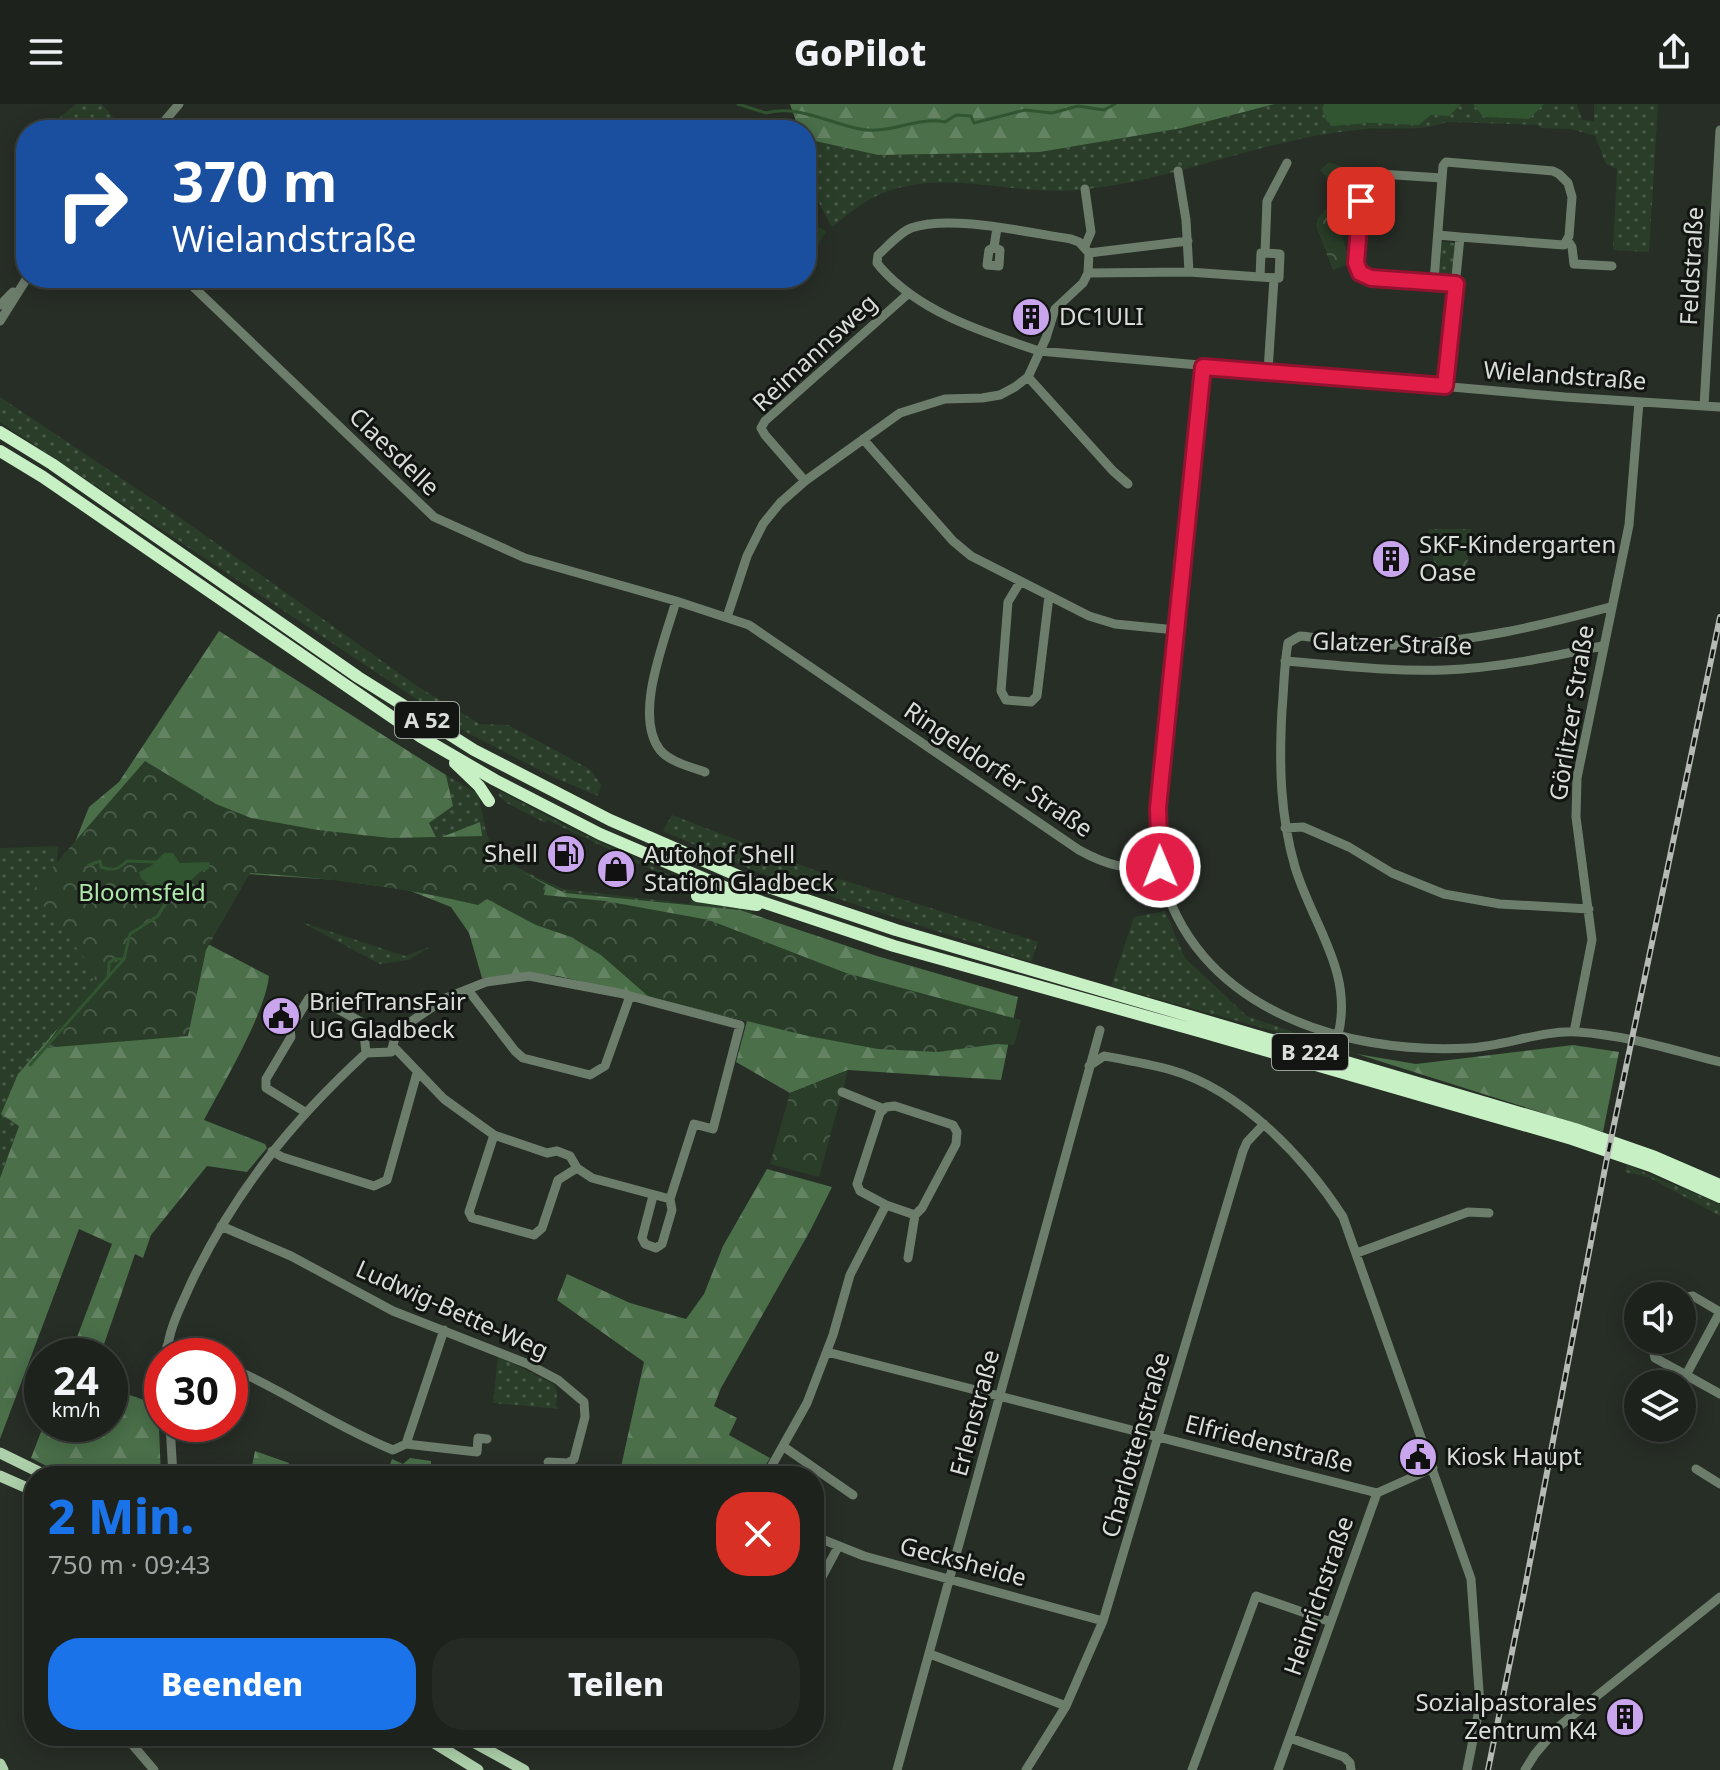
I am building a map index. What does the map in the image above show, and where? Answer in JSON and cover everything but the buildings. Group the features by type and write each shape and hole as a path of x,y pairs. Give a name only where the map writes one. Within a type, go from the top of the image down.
{"highway":[{"name":"A 52","path":"0,432 52,464 358,677 474,750 610,820 750,881 896,930"},
{"name":"A 52","path":"0,451 43,477 421,737 523,795 600,834 771,905 894,946"},
{"path":"421,737 479,786 489,801"},
{"path":"697,896 771,905"},
{"name":"B 224","path":"896,930 1575,1129 1655,1157 1720,1185"},
{"name":"B 224","path":"894,946 1572,1139 1651,1166 1720,1197"}],"main road":[{"path":"0,1453 27,1466"},
{"path":"0,1476 24,1487"},
{"path":"439,1746 478,1770"},
{"path":"480,1746 524,1770"},
{"path":"0,1764 3,1770"}],"street":[{"path":"165,120 179,104"},
{"name":"Feldstraße","path":"1704,406 1720,130"},
{"path":"1434,281 1443,166 1451,161 1559,174 1568,183 1572,197 1568,241 1574,264 1612,266"},
{"path":"1265,253 1267,201 1287,163"},
{"path":"1178,171 1189,272"},
{"path":"1442,178 1364,173 1356,263 1360,273 1371,278 1456,284"},
{"path":"727,617 747,556 763,524 780,503 805,481 900,413 945,399 1000,395 1028,377 1055,309 1083,283 1088,273 1087,250 1091,232 1085,189"},
{"name":"Wielandstraße","path":"997,228 944,224 908,229 878,255 877,263 897,284 945,315 1039,351 1203,367 1720,407"},
{"path":"994,247 997,228 1071,239 1087,250 1188,241"},
{"path":"1438,235 1560,246 1568,241"},
{"path":"1445,386 1460,237"},
{"path":"1088,273 1189,272 1274,278 1279,278 1280,254 1261,253 1260,277"},
{"path":"1268,371 1274,278"},
{"path":"0,305 17,288"},
{"path":"0,321 21,288"},
{"name":"Claesdelle","path":"194,288 434,517 525,558 619,586"},
{"name":"Reimannsweg","path":"805,481 761,428 765,421 909,293"},
{"path":"1203,367 1158,808 1160,867 1171,904 1189,939 1238,990 1266,1008 1338,1035 1382,1044 1435,1049 1472,1048 1574,1032 1623,1038 1720,1062"},
{"path":"1028,377 1128,484"},
{"name":"Görlitzer Straße","path":"1574,1032 1592,940 1576,817 1577,778 1629,525 1639,402"},
{"path":"863,439 953,541 971,556 1089,616 1115,624 1176,630"},
{"path":"1020,582 1008,602 1001,691 1006,700 1031,702 1037,696 1049,596"},
{"name":"Ringeldorfer Straße","path":"619,586 727,617 767,636 1079,850 1102,863 1135,869 1160,867"},
{"path":"676,601 649,701 649,722 660,750 674,760 705,772"},
{"name":"Glatzer Straße","path":"1602,646 1497,666 1443,670 1285,661 1288,643 1300,636 1395,645 1474,639 1540,626 1610,607"},
{"path":"1285,661 1280,787 1285,828 1296,870 1339,974 1343,1015 1338,1035"},
{"path":"1285,828 1303,827 1349,847 1392,873 1444,894 1500,904 1589,909"},
{"path":"171,1338 183,1301 221,1226 272,1151 305,1112 366,1053 391,1052 397,1031 409,1022 446,998 486,982 529,976 573,983 740,1025 713,1129 694,1124 670,1199 672,1210 662,1244 656,1248 649,1246 642,1238 653,1196"},
{"path":"468,990 523,1058 590,1075 605,1066 630,996"},
{"path":"305,1112 266,1088 266,1079 309,998 316,997 363,1023 366,1053"},
{"name":"Erlenstraße","path":"897,1770 1100,1030"},
{"path":"393,1046 453,1106 494,1135 547,1153 557,1151 570,1156 577,1168 592,1178 670,1199"},
{"path":"1089,1066 1104,1056 1172,1070 1231,1099 1264,1124 1324,1188 1343,1217 1472,1586 1480,1705 1467,1770"},
{"path":"272,1151 282,1157 374,1186 384,1183 417,1073"},
{"path":"842,1092 884,1109 895,1106 950,1122 957,1132 956,1144 943,1174 915,1215 908,1258"},
{"path":"884,1109 865,1154 857,1184 860,1191 886,1205 915,1215"},
{"name":"Charlottenstraße","path":"1026,1770 1066,1706 1103,1621 1243,1151 1264,1124"},
{"path":"494,1135 469,1212 472,1218 534,1235 542,1228 558,1180 577,1168"},
{"path":"772,1466 807,1403 827,1352 850,1275 886,1205"},
{"path":"1357,1253 1468,1212 1489,1213"},
{"name":"Ludwig-Bette-Weg","path":"221,1226 291,1256 393,1311 528,1364 558,1380 584,1402 585,1417 574,1459 568,1463 548,1462"},
{"path":"1689,1370 1720,1312 1696,1298"},
{"path":"404,1445 444,1330"},
{"name":"Elfriedenstraße","path":"827,1352 1377,1493"},
{"path":"1654,1354 1655,1358 1677,1370"},
{"path":"248,1375 352,1432 393,1450 404,1445 477,1452 478,1438 487,1439"},
{"path":"1696,1381 1720,1394"},
{"path":"171,1442 172,1466"},
{"path":"784,1447 811,1466"},
{"name":"Heinrichstraße","path":"1278,1770 1377,1493 1433,1468"},
{"path":"1696,1469 1720,1484"},
{"path":"824,1475 853,1495"},
{"name":"Gecksheide","path":"824,1541 950,1581 1103,1621"},
{"path":"824,1573 838,1547"},
{"path":"1192,1770 1256,1596 1331,1622"},
{"path":"1525,1770 1557,1728 1720,1597"},
{"path":"930,1654 1066,1706"},
{"path":"1290,1738 1344,1757 1350,1763 1351,1770"},
{"path":"134,1746 154,1770"}],"green space":[{"path":"76,104 102,104 116,120 57,120"},
{"path":"790,104 1275,104 1182,128 1040,152 878,155 816,141 816,120 796,120"},
{"path":"1275,104 1577,104 1582,120 1594,121 1594,104 1658,104 1649,252 1613,250 1617,169 1606,164 1595,136 1538,125 1447,122 1425,127 1322,135 1147,179 1077,190 955,183 907,186 869,200 832,227 816,195 816,141 878,155 1040,152 1182,128"},
{"path":"1329,162 1347,169 1348,201 1338,228 1352,263 1333,270 1316,226 1318,218 1336,198 1336,187 1320,170"},
{"path":"816,226 826,231 816,250"},
{"path":"1442,242 1455,243 1453,276 1439,275"},
{"path":"0,397 185,521 420,688 480,724 508,725 592,771 601,785 598,796 551,776 466,732 0,422"},
{"path":"1429,529 1471,529 1467,568 1436,567 1427,539"},
{"path":"219,631 446,775 453,806 429,823 437,839 480,822 484,848 504,863 565,893 740,910 877,956 1018,997 1001,1080 848,1070 790,1093 736,1062 747,1021 558,976 527,973 482,978 469,933 451,907 408,890 337,880 202,871 64,870 89,807 119,782"},
{"name":"Bloomsfeld","path":"145,761 216,804 251,818 390,838 484,836 487,852 546,885 544,895 605,901 709,920 846,973 1021,1020 1014,1045 997,1044 938,1052 878,1049 808,1036 649,997 601,955 571,937 536,925 487,899 478,905 365,884 250,873 206,950 188,1036 44,1048 97,974 32,891"},
{"path":"446,775 477,793 487,835 498,854 547,882 564,889 752,908 752,913 565,893 504,863 484,848 437,839 429,823 453,806"},
{"path":"500,791 566,826 711,893 699,893 664,879 665,875 622,860 623,856 547,820 545,823 507,803 498,795"},
{"path":"672,815 830,876 1038,942 1031,962 757,872 663,831"},
{"path":"58,846 56,881 102,979 18,1074 19,1125 0,1178 0,848"},
{"path":"38,896 187,933 269,976 252,1029 204,1120 265,1144 267,1148 247,1172 207,1166 151,1235 143,1258 135,1254 106,1338 77,1338 112,1244 79,1229 38,1338 24,1338 24,1375 0,1439 0,1178 19,1126 1,1114 18,1074 101,979"},
{"path":"1165,911 1185,958 1247,1016 1357,1054 1111,986 1134,917"},
{"path":"301,922 405,956 430,947 409,960 380,964"},
{"path":"1573,1045 1619,1052 1603,1132 1357,1054 1416,1064"},
{"path":"848,1070 819,1177 770,1164 790,1093"},
{"path":"1627,1165 1720,1204 1720,1216 1648,1177 1625,1172"},
{"path":"767,1169 832,1187 714,1406 737,1418 729,1435 770,1458 765,1466 621,1466 644,1362 557,1300 567,1274 630,1303 686,1319 704,1294 723,1246"},
{"path":"498,1356 553,1384 559,1409 493,1403"},
{"path":"128,1394 144,1400 144,1442 160,1442 161,1466 47,1466 31,1458 37,1442 128,1442"},
{"path":"255,1451 289,1463 288,1466 252,1466"},
{"path":"410,1458 431,1461 431,1466 390,1466 392,1459 403,1464"}],"shaded area":[{"path":"1324,104 1461,104 1449,116 1431,115 1419,125 1368,123 1333,126 1326,120 1322,108"},
{"path":"1473,104 1544,104 1529,119 1483,117"},
{"path":"164,853 173,853 180,863 210,862 209,869 200,872 168,901 163,892 141,879 139,872"}],"waterway":[{"path":"738,104 766,113 789,111 871,130 924,121 945,122 956,115 971,116 974,123 1025,110 1052,113 1078,106 1104,110 1115,104"},
{"path":"89,865 100,861 101,867 112,869 127,861 155,862"},
{"path":"30,1065 124,959 130,934 158,916 167,900"},
{"path":"108,978 109,963 114,959 124,959"}],"railway":[{"path":"1488,1770 1606,1163 1720,617"}],"place":[{"name":"DC1ULI","path":"1031,317"},
{"name":"SKF-Kindergarten Oase","path":"1391,559"},
{"name":"Shell","path":"566,854"},
{"name":"Autohof Shell Station Gladbeck","path":"616,869"},
{"name":"BriefTransFair UG Gladbeck","path":"281,1016"},
{"name":"Kiosk Haupt","path":"1418,1457"},
{"name":"Sozialpastorales Zentrum K4","path":"1625,1717"}],"route":[{"path":"1160,867 1158,808 1203,367 1445,386 1456,284 1371,278 1360,273 1356,263 1361,201"}]}
